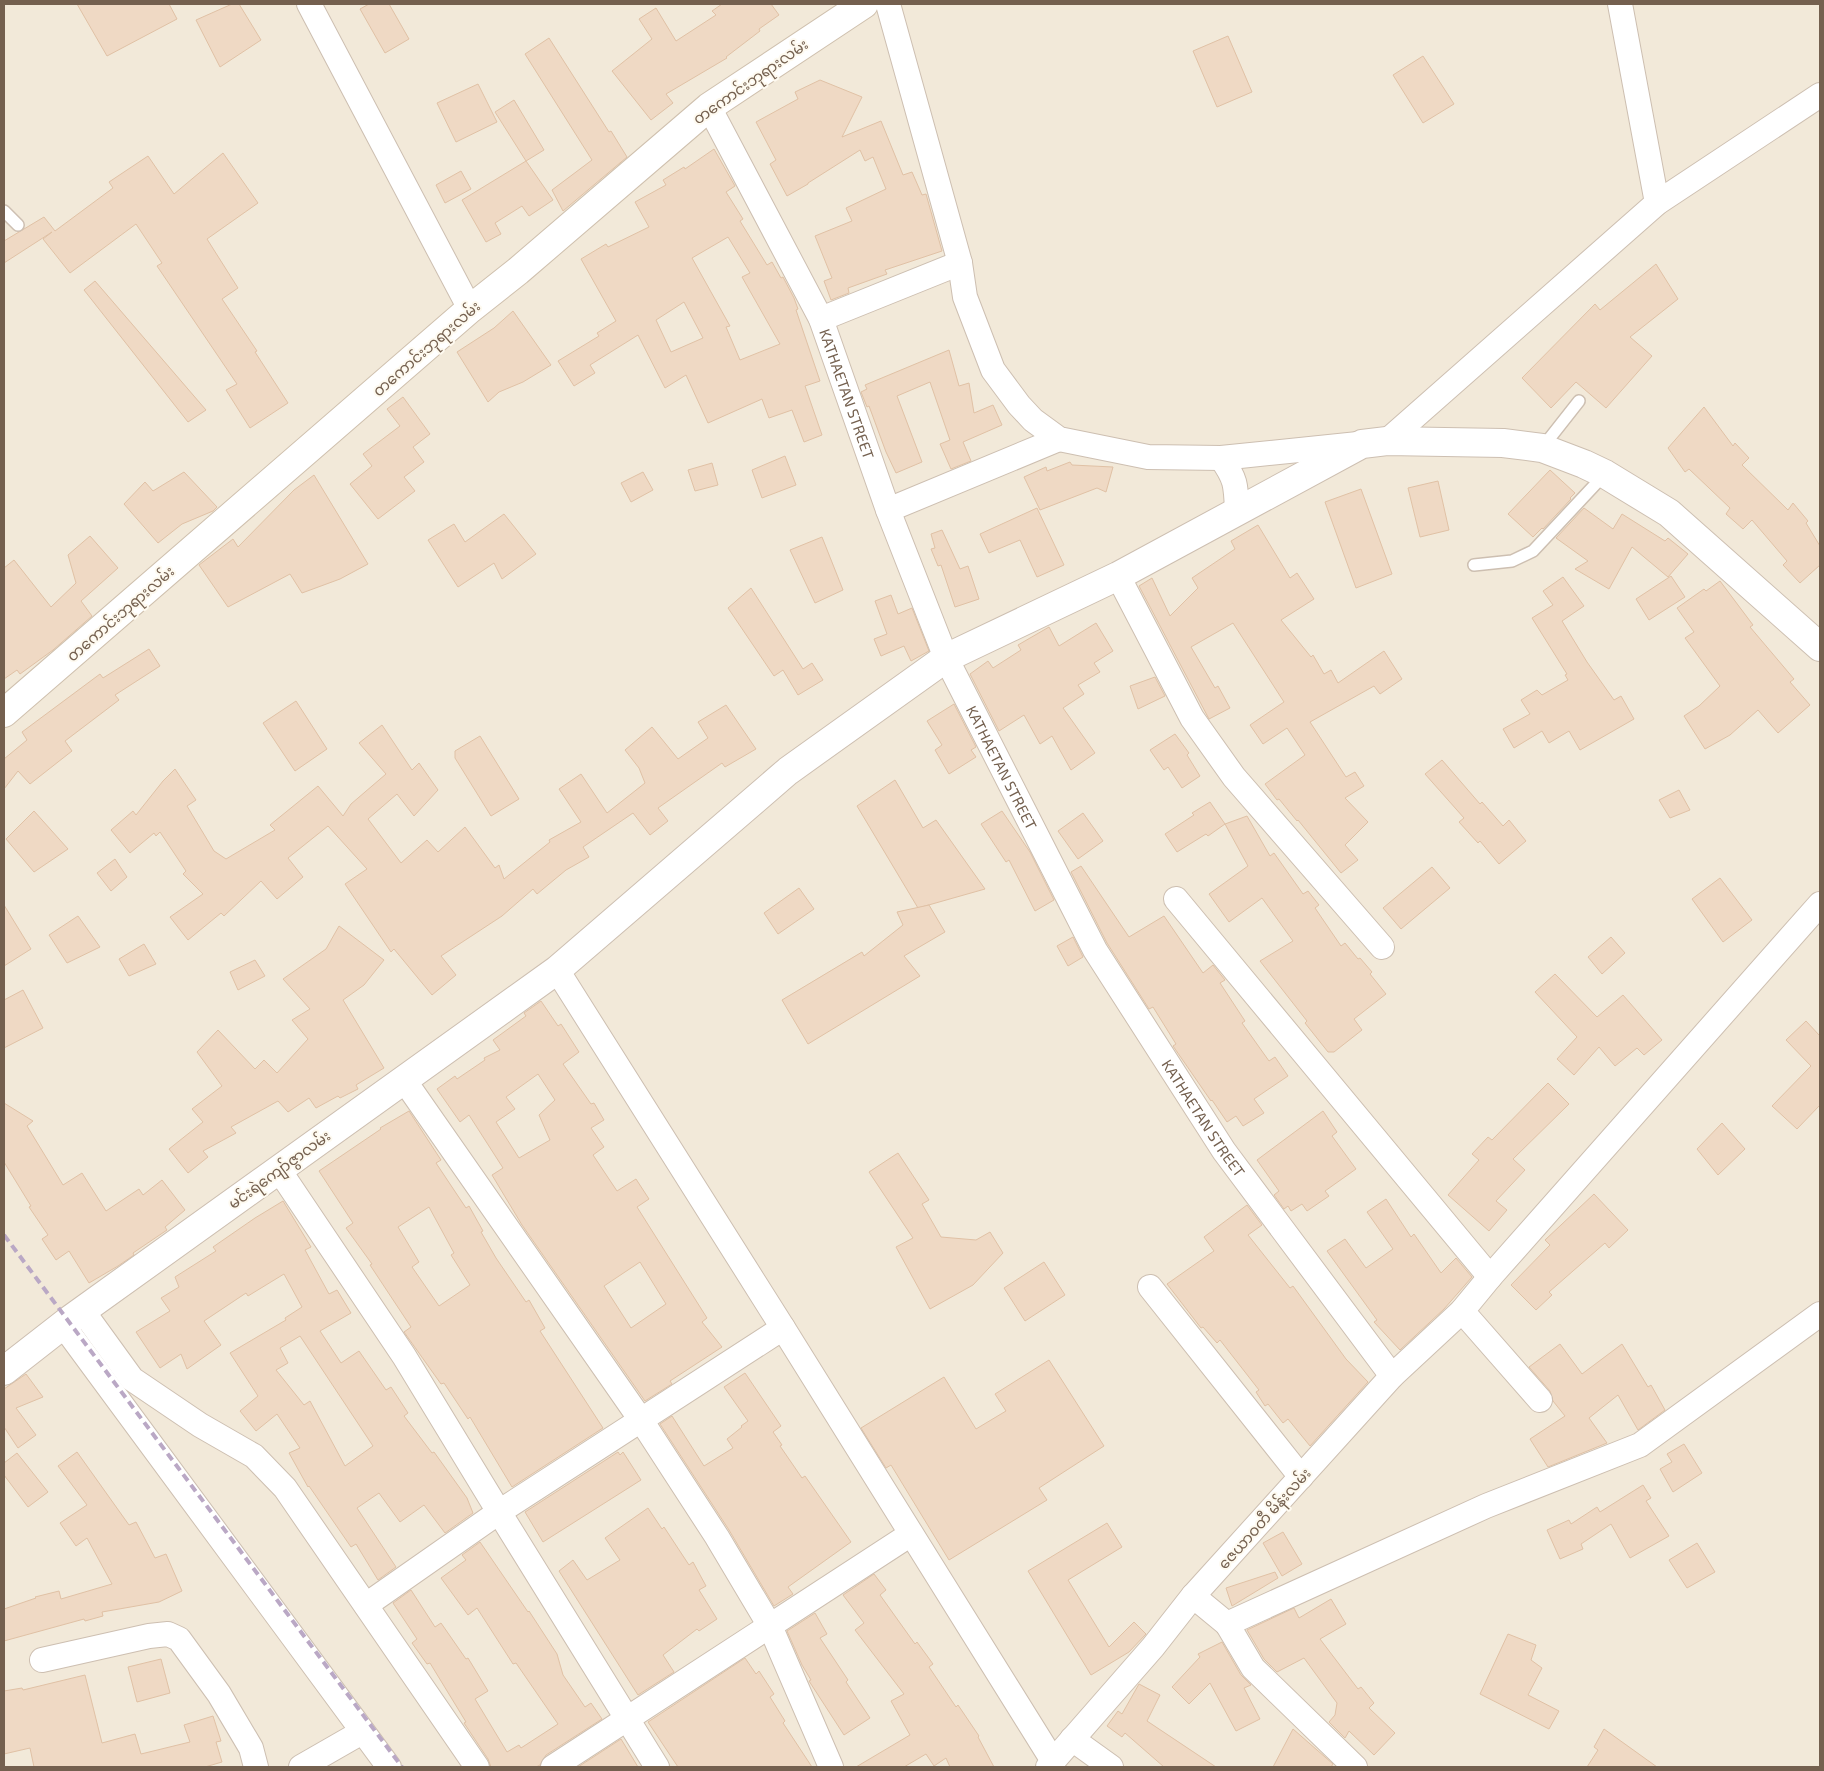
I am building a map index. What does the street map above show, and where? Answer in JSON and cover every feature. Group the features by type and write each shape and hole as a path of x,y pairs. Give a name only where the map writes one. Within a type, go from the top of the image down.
{"street":[{"path":"309,4 470,309"},
{"name":"တကောင်းဘုရားလမ်း","path":"4,713 470,309 518,271 709,106 864,4"},
{"path":"888,4 960,263 965,297 993,370 1028,415 1059,439 1148,457 1221,458 1375,442 1503,443 1542,448 1605,474 1669,513 1820,647"},
{"path":"1620,4 1657,204"},
{"path":"1375,442 1657,204 1820,95"},
{"name":"KATHAETAN STREET","path":"709,106 821,319 888,510 946,658 1095,950 1224,1151 1392,1376"},
{"path":"821,319 960,263"},
{"path":"888,510 1059,439"},
{"name":"မင်းရဲကျော်ဇွာလမ်း","path":"4,1371 73,1318 557,970 788,771 946,658 1118,576 1237,511 1375,442"},
{"path":"1221,458 1233,476 1236,488 1237,511"},
{"path":"1118,576 1192,718 1207,740 1234,777 1382,947"},
{"path":"1176,899 1490,1277"},
{"name":"ဇေယာဝတီ မိန်းလမ်း","path":"1050,1764 1153,1647 1193,1596 1392,1376 1462,1311 1820,904"},
{"path":"557,970 912,1534 1050,1764"},
{"path":"404,1080 641,1420 717,1537 770,1626 831,1767"},
{"path":"279,1170 404,1356 498,1512 658,1767"},
{"path":"1150,1287 1300,1477"},
{"path":"1462,1311 1540,1400"},
{"path":"1227,1624 1486,1506 1640,1445 1820,1314"},
{"path":"73,1318 132,1379 200,1424 254,1456 285,1488 477,1767"},
{"path":"73,1318 362,1732 389,1767"},
{"path":"366,1605 498,1512 783,1328"},
{"path":"554,1767 912,1534"},
{"path":"1193,1596 1227,1624 1253,1668 1355,1767"},
{"path":"42,1660 149,1636 168,1634 180,1639 220,1694 251,1748 256,1767"},
{"path":"301,1767 362,1732"},
{"path":"1072,1739 1110,1767"}],"lane":[{"path":"4,211 18,225"},
{"path":"1542,448 1579,401"},
{"path":"1474,565 1512,561 1534,551 1605,474"}],"shaded area":[{"path":"4,4 1820,4 1820,1767 4,1767"}],"building":[{"path":"77,4 169,4 177,19 107,56"},
{"path":"232,4 239,4 261,40 220,67 196,20"},
{"path":"369,4 389,4 409,39 385,53 360,9"},
{"path":"722,4 771,4 779,15 759,29 760,31 727,58 666,94 673,103 651,120 612,71 652,39 639,19 656,8 676,41 716,15 712,11"},
{"path":"1228,36 1252,92 1217,107 1193,51"},
{"path":"549,38 627,157 563,211 552,190 592,160 525,54"},
{"path":"1423,56 1454,104 1423,123 1393,75"},
{"path":"820,80 862,97 842,137 881,121 903,175 912,172 922,195 926,194 942,251 885,270 887,274 848,288 849,293 831,300 824,281 832,278 815,236 852,221 846,208 886,189 873,157 865,161 860,150 787,196 770,164 776,160 756,122 798,99 795,92"},
{"path":"478,84 497,122 456,142 437,103"},
{"path":"514,100 544,150 526,161 495,112"},
{"path":"714,149 735,186 726,192 743,219 740,221 767,265 772,262 781,278 783,277 794,298 798,309 796,310 820,381 805,386 822,435 804,442 792,410 769,418 762,399 708,423 686,375 665,388 638,335 590,365 595,373 574,386 558,361 599,336 597,333 616,321 581,259 606,244 608,247 649,227 635,202 666,185 663,180 684,167 685,169","holes":["728,237 750,273 742,277 780,344 740,360 726,327 730,326 692,258","684,302 703,338 671,352 656,320"]},
{"path":"223,153 258,203 207,239 238,288 222,299 257,351 255,352 288,403 250,428 226,390 237,384 157,266 162,263 136,224 70,273 43,239 52,232 4,263 4,241 44,217 55,231 113,188 109,182 148,156 174,194"},
{"path":"526,161 553,200 529,216 522,206 495,223 501,234 486,242 462,200"},
{"path":"461,171 471,189 445,203 436,185"},
{"path":"1656,264 1678,299 1630,337 1652,356 1606,408 1576,382 1551,408 1522,378 1595,304 1600,310"},
{"path":"95,281 206,410 188,422 84,290"},
{"path":"513,311 551,365 523,382 499,392 488,402 457,352 494,328"},
{"path":"949,350 959,386 969,383 974,413 993,405 1002,425 963,442 971,461 951,469 940,444 950,440 930,382 897,396 922,462 896,473 869,406 867,407 861,392 867,389 865,385"},
{"path":"403,397 430,434 413,447 424,462 404,477 415,491 378,519 350,484 372,466 363,454 400,426 387,409"},
{"path":"1704,407 1733,446 1735,443 1749,458 1742,465 1788,510 1793,503 1808,521 1806,523 1820,546 1820,565 1800,583 1783,565 1787,561 1752,520 1743,529 1726,514 1730,508 1689,469 1685,472 1668,448"},
{"path":"785,456 796,485 762,498 752,470"},
{"path":"1070,462 1072,465 1113,467 1106,492 1097,488 1040,510 1024,477 1046,467 1047,471"},
{"path":"712,463 718,485 695,491 688,470"},
{"path":"1550,470 1575,493 1543,529 1533,537 1508,514"},
{"path":"184,472 217,507 213,511 182,524 158,543 124,504 145,482 153,491"},
{"path":"643,472 653,490 631,502 621,483"},
{"path":"314,475 368,564 340,579 302,593 290,574 228,607 199,565 233,539 238,547 294,490"},
{"path":"1438,481 1449,530 1420,537 1408,488"},
{"path":"1361,489 1392,574 1356,588 1325,502"},
{"path":"1037,508 1064,565 1037,577 1020,540 989,553 980,534"},
{"path":"1584,508 1613,529 1622,514 1665,541 1668,538 1688,554 1668,577 1632,547 1609,589 1575,569 1588,561 1556,538"},
{"path":"504,514 536,554 502,579 494,563 458,587 428,540 454,524 465,542"},
{"path":"1258,525 1290,578 1297,573 1314,599 1281,620 1311,657 1313,655 1324,674 1331,670 1338,683 1384,651 1402,679 1380,694 1374,686 1310,722 1346,777 1355,772 1364,786 1345,798 1368,822 1345,845 1358,860 1341,873 1298,820 1279,799 1277,800 1265,784 1305,755 1287,728 1263,744 1250,725 1284,702 1233,623 1191,647 1215,688 1218,686 1230,708 1209,719 1139,586 1152,578 1170,616 1198,588 1192,578 1235,549 1231,541"},
{"path":"942,530 960,569 968,566 979,599 955,607 941,565 938,566 931,549 935,548 931,534"},
{"path":"90,536 118,568 81,601 92,616 53,650 20,674 17,670 4,679 4,568 14,560 51,607 76,583 68,555"},
{"path":"822,537 843,590 815,603 790,550"},
{"path":"1671,576 1685,597 1649,620 1636,599"},
{"path":"1563,577 1584,606 1562,621 1587,662 1614,700 1621,696 1634,719 1580,750 1569,731 1549,743 1542,731 1514,748 1503,729 1530,714 1521,700 1537,690 1542,695 1568,680 1565,675 1567,674 1532,618 1553,605 1543,591"},
{"path":"1720,581 1753,625 1750,627 1794,679 1790,682 1810,705 1778,733 1758,710 1730,735 1705,749 1684,716 1699,706 1720,686 1685,638 1694,632 1677,608 1704,589 1706,591"},
{"path":"751,588 803,669 812,663 823,680 798,695 783,670 774,676 728,608"},
{"path":"891,595 898,614 912,608 929,651 911,661 904,646 881,656 874,639 887,634 875,601"},
{"path":"1096,623 1113,651 1094,663 1100,672 1078,685 1084,694 1063,708 1095,753 1071,770 1052,736 1040,744 1024,715 999,731 970,674 988,661 993,668 1021,650 1018,645 1049,627 1059,646"},
{"path":"149,649 160,666 115,695 119,700 65,741 72,751 30,784 18,771 4,789 4,759 27,740 22,732 100,674 103,678"},
{"path":"1155,677 1165,696 1138,709 1130,686"},
{"path":"296,701 327,749 295,771 263,723"},
{"path":"954,704 976,747 971,750 976,757 949,774 935,750 942,745 927,721"},
{"path":"726,705 756,749 725,767 722,763 658,808 668,821 650,835 633,813 583,847 589,857 566,870 537,894 533,889 502,916 441,956 456,975 432,995 394,949 391,952 345,884 367,869 328,826 288,858 303,877 277,899 261,881 224,916 221,913 188,940 170,917 203,894 183,874 186,871 160,832 156,836 154,833 130,853 111,830 133,811 136,815 175,769 196,800 187,806 214,851 226,859 275,830 270,825 318,786 343,816 351,804 386,774 359,743 382,725 412,770 419,763 438,790 414,816 397,794 368,819 401,863 427,840 438,852 465,827 495,868 499,865 504,879 550,842 549,840 581,822 559,789 581,774 607,813 645,783 639,768 625,750 652,727 678,759 708,738 698,722"},
{"path":"1175,734 1189,753 1187,755 1200,776 1182,788 1168,767 1164,770 1150,750"},
{"path":"480,736 519,799 491,816 455,758 455,751"},
{"path":"1442,760 1480,804 1482,802 1503,826 1509,820 1526,841 1499,864 1480,841 1478,843 1459,822 1464,818 1425,774"},
{"path":"895,780 923,828 936,820 985,889 918,908 857,806"},
{"path":"1679,790 1690,810 1670,818 1659,800"},
{"path":"1210,802 1225,824 1208,836 1206,834 1177,852 1165,834"},
{"path":"34,811 68,849 34,872 6,839"},
{"path":"1002,811 1030,852 1054,900 1035,911 1009,860 1006,862 981,824"},
{"path":"1083,813 1103,841 1078,859 1058,831"},
{"path":"1247,816 1270,856 1274,853 1303,894 1308,891 1319,905 1315,908 1341,946 1345,943 1358,959 1360,958 1372,972 1370,974 1386,994 1354,1019 1362,1030 1334,1052 1328,1052 1305,1023 1307,1021 1260,961 1293,941 1262,898 1229,922 1209,894 1248,866 1225,824"},
{"path":"115,859 127,877 111,891 97,873"},
{"path":"1081,866 1129,937 1164,916 1203,973 1213,965 1225,980 1220,983 1245,1021 1242,1023 1269,1061 1275,1057 1288,1076 1254,1099 1264,1113 1243,1126 1236,1116 1227,1122 1211,1101 1173,1046 1176,1044 1153,1007 1149,1009 1107,943 1071,872"},
{"path":"1432,867 1450,888 1401,929 1383,908"},
{"path":"1720,878 1752,920 1723,942 1692,899"},
{"path":"799,888 814,909 778,934 764,913"},
{"path":"4,905 31,949 4,966"},
{"path":"929,905 945,932 904,956 920,976 808,1044 782,1000 862,952 864,956 903,925 897,912"},
{"path":"78,916 100,947 67,963 49,935"},
{"path":"339,926 384,960 364,985 343,1000 384,1068 356,1085 358,1089 340,1098 338,1096 316,1108 309,1098 288,1112 278,1101 231,1127 236,1133 203,1151 208,1157 188,1173 169,1149 203,1122 192,1109 222,1086 197,1052 218,1030 255,1069 264,1060 277,1073 308,1039 292,1020 310,1009 283,979 326,949"},
{"path":"1073,937 1083,957 1068,966 1057,946"},
{"path":"1611,937 1625,953 1602,974 1588,957"},
{"path":"144,944 156,964 129,976 119,959"},
{"path":"255,960 265,976 238,990 230,972"},
{"path":"1555,974 1597,1017 1623,995 1662,1040 1644,1055 1637,1048 1615,1066 1599,1047 1574,1075 1557,1059 1577,1037 1535,992"},
{"path":"23,990 43,1028 4,1048 4,1000"},
{"path":"541,1001 558,1026 561,1024 579,1052 563,1064 591,1104 594,1103 604,1120 591,1128 604,1147 593,1155 617,1191 636,1179 649,1199 637,1207 707,1318 702,1322 722,1347 670,1381 672,1384 645,1401 522,1225 492,1175 503,1168 469,1115 460,1122 437,1089 455,1076 457,1079 485,1060 484,1058 500,1050 493,1040 526,1016 524,1013","holes":["538,1074 555,1100 539,1115 550,1140 519,1158 496,1122 515,1109 506,1097","640,1262 666,1304 631,1328 604,1286"]},
{"path":"1806,1021 1820,1036 1820,1105 1797,1129 1772,1106 1811,1066 1786,1040"},
{"path":"1548,1083 1569,1104 1513,1159 1525,1170 1496,1201 1507,1210 1489,1231 1448,1195 1479,1160 1472,1154 1488,1137 1492,1140"},
{"path":"4,1103 33,1121 27,1126 63,1185 82,1173 106,1211 139,1189 143,1195 162,1180 185,1210 165,1227 167,1230 133,1253 134,1255 118,1266 89,1283 69,1251 56,1260 42,1239 48,1235 29,1207 31,1206 4,1162"},
{"path":"409,1111 441,1160 436,1163 466,1208 469,1206 496,1258 526,1302 529,1300 545,1328 540,1331 603,1428 512,1487 470,1417 468,1419 444,1383 441,1384 404,1332 411,1327 370,1265 372,1264 346,1228 353,1223 319,1171 380,1128","holes":["429,1207 454,1253 451,1255 470,1285 439,1306 412,1267 419,1262 398,1227"]},
{"path":"1323,1111 1337,1132 1332,1136 1356,1169 1325,1191 1329,1196 1307,1211 1302,1204 1291,1211 1288,1206 1284,1209 1274,1195 1279,1191 1257,1160"},
{"path":"1722,1123 1745,1149 1718,1175 1697,1149"},
{"path":"898,1153 929,1200 922,1204 941,1237 976,1240 990,1232 1003,1253 973,1285 930,1309 896,1247 913,1238 869,1172"},
{"path":"1594,1194 1628,1230 1609,1248 1605,1243 1549,1292 1552,1295 1536,1310 1511,1285 1550,1245 1545,1240"},
{"path":"1386,1199 1411,1237 1414,1234 1441,1273 1456,1258 1472,1277 1444,1309 1400,1350 1374,1322 1377,1320 1327,1251 1345,1239 1366,1268 1393,1249 1367,1212"},
{"path":"283,1201 311,1247 305,1250 329,1294 337,1290 351,1313 320,1331 341,1363 359,1351 386,1390 391,1387 408,1413 404,1416 432,1453 434,1452 467,1498 473,1513 445,1533 424,1505 400,1522 379,1493 357,1508 396,1567 378,1580 356,1544 351,1547 308,1487 289,1453 300,1448 277,1414 256,1431 240,1411 258,1396 230,1353 286,1320 285,1318 302,1307 284,1274 248,1296 246,1293 204,1321 221,1345 187,1369 181,1354 160,1368 136,1332 170,1311 161,1298 179,1287 175,1277 216,1251 213,1247","holes":["300,1336 373,1446 345,1466 310,1401 304,1405 276,1370 288,1363 280,1348"]},
{"path":"1247,1205 1262,1225 1248,1235 1290,1288 1293,1286 1346,1359 1368,1382 1310,1446 1288,1419 1283,1423 1268,1404 1265,1406 1256,1392 1259,1390 1220,1340 1217,1343 1203,1327 1201,1328 1167,1284 1214,1251 1204,1237"},
{"path":"1044,1262 1065,1295 1025,1321 1004,1288"},
{"path":"1560,1344 1582,1374 1622,1344 1648,1387 1651,1385 1665,1410 1638,1430 1618,1395 1589,1418 1607,1443 1548,1467 1530,1439 1565,1416 1553,1401 1550,1391 1529,1367"},
{"path":"1049,1360 1104,1446 1039,1488 1047,1500 949,1560 891,1465 886,1468 861,1428 944,1377 976,1429 1006,1411 995,1394"},
{"path":"745,1373 781,1426 773,1432 782,1445 780,1446 802,1478 805,1476 851,1542 788,1587 793,1594 774,1606 729,1530 660,1424 672,1416 704,1466 733,1448 727,1439 748,1421 724,1387"},
{"path":"26,1374 43,1397 16,1408 36,1435 18,1448 4,1427 4,1389"},
{"path":"1684,1444 1702,1473 1673,1492 1660,1469 1672,1462 1667,1454"},
{"path":"77,1452 129,1525 136,1522 155,1558 166,1554 182,1591 159,1602 102,1612 103,1616 85,1621 84,1619 4,1641 4,1609 35,1597 59,1591 61,1599 112,1584 87,1538 76,1546 60,1523 87,1505 58,1466"},
{"path":"618,1452 620,1455 623,1452 641,1480 543,1542 525,1512"},
{"path":"17,1453 48,1492 28,1507 4,1475 4,1463"},
{"path":"1643,1485 1651,1498 1646,1501 1669,1536 1630,1558 1611,1524 1581,1544 1583,1549 1560,1559 1547,1530 1569,1520 1571,1524 1597,1507 1600,1512"},
{"path":"648,1508 662,1529 664,1527 689,1565 693,1562 706,1586 699,1590 717,1619 699,1631 697,1629 663,1655 674,1672 638,1695 559,1571 573,1560 587,1580 620,1560 605,1538"},
{"path":"1107,1523 1122,1547 1068,1580 1109,1647 1134,1622 1146,1634 1129,1652 1091,1675 1028,1571"},
{"path":"1283,1532 1302,1564 1282,1576 1263,1543"},
{"path":"480,1542 557,1654 563,1675 585,1707 591,1703 602,1719 546,1755 540,1765 536,1767 491,1767 430,1663 427,1664 412,1643 417,1639 393,1603 411,1590 435,1627 441,1623 466,1659 468,1658 488,1691 475,1699 507,1752 519,1745 521,1748 558,1724 516,1663 513,1664 477,1608 468,1615 441,1578 466,1560 462,1555"},
{"path":"1697,1543 1715,1572 1687,1588 1669,1560"},
{"path":"1275,1572 1278,1578 1232,1606 1226,1588"},
{"path":"874,1574 886,1590 880,1595 915,1644 917,1642 933,1664 929,1667 956,1707 958,1705 979,1736 994,1767 950,1767 946,1758 934,1766 926,1754 904,1767 856,1767 910,1735 891,1701 904,1694 855,1630 864,1623 843,1595"},
{"path":"1331,1599 1346,1624 1320,1639 1358,1689 1361,1687 1374,1703 1369,1708 1395,1733 1374,1755 1349,1731 1345,1738 1329,1722 1335,1715 1337,1703 1304,1658 1277,1672 1264,1659 1247,1630 1294,1608 1299,1618"},
{"path":"815,1613 827,1634 820,1638 870,1718 844,1735 809,1681 811,1680 787,1631"},
{"path":"1508,1634 1536,1645 1531,1660 1542,1668 1528,1695 1559,1711 1549,1729 1480,1694"},
{"path":"1222,1642 1241,1675 1251,1685 1244,1688 1260,1719 1236,1731 1210,1683 1189,1704 1172,1687 1200,1657 1198,1654"},
{"path":"745,1658 756,1674 759,1671 774,1694 770,1697 785,1721 783,1723 812,1767 678,1767 648,1722"},
{"path":"161,1659 170,1693 137,1702 128,1667"},
{"path":"85,1675 102,1743 135,1734 141,1754 190,1742 184,1725 213,1716 221,1741 216,1742 222,1762 205,1767 34,1767 30,1748 4,1754 4,1691 22,1688 23,1690"},
{"path":"1139,1684 1160,1695 1147,1721 1216,1767 1164,1767 1125,1733 1122,1737 1107,1726 1118,1711 1122,1714"},
{"path":"1293,1729 1333,1764 1331,1767 1273,1767"},
{"path":"1604,1729 1657,1767 1587,1767 1598,1750 1594,1747"},
{"path":"621,1739 638,1767 578,1767"}],"railway":[{"path":"4,1235 402,1767"}]}
